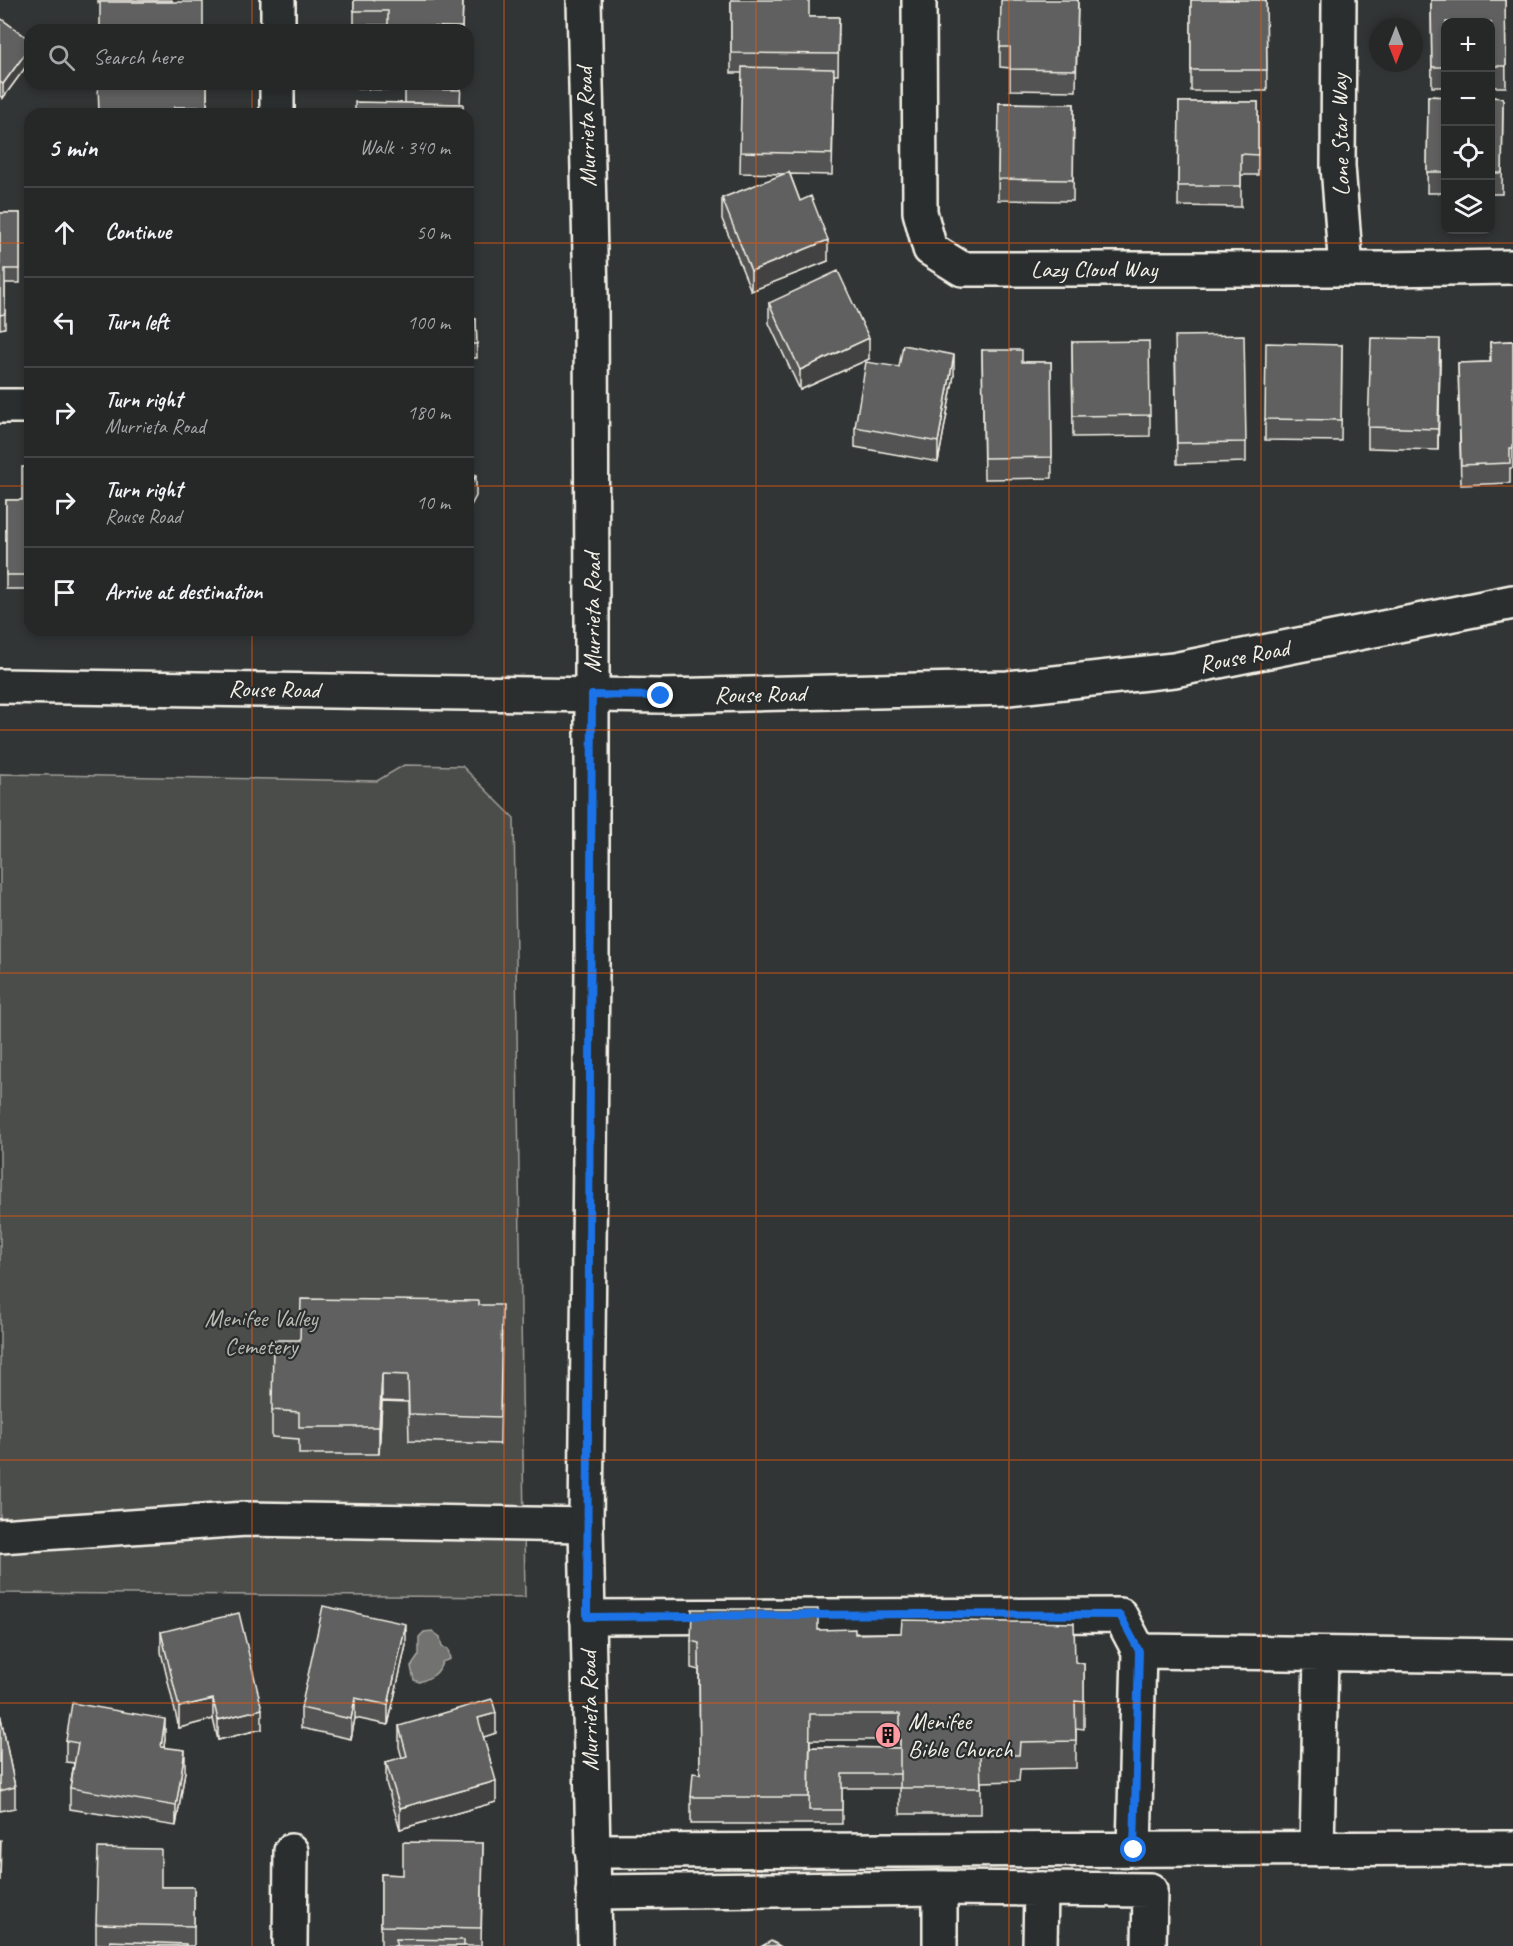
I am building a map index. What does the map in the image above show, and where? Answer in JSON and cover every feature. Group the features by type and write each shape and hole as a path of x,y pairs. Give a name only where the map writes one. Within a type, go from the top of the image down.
{"street":[{"path":"278,0 278,24"},
{"name":"Murrieta Road","path":"584,0 591,308 592,695 592,969 586,1525 595,1946"},
{"name":"Lazy Cloud Way","path":"919,0 920,212 930,249 962,269 1513,267"},
{"name":"Lone Star Way","path":"1339,0 1338,166 1346,269"},
{"path":"277,108 278,90"},
{"path":"0,406 24,406"},
{"name":"Rouse Road","path":"0,686 661,696 1008,688 1174,670 1513,603"},
{"path":"0,1536 246,1519 586,1525"},
{"path":"587,1617 1120,1615 1139,1651 1134,1850"},
{"path":"1139,1651 1513,1656"},
{"path":"1317,1849 1321,1654"},
{"path":"592,1851 1513,1848"},
{"path":"290,1946 291,1851"},
{"path":"593,1892 940,1888 1150,1890 1149,1946"},
{"path":"940,1888 940,1946"},
{"path":"1040,1946 1041,1889"}],"green space":[{"name":"Menifee Valley Cemetery","path":"404,765 462,766 514,818 525,1597 0,1593 0,774 377,781"}],"shaded area":[{"path":"432,1631 440,1637 442,1647 448,1649 450,1659 442,1662 434,1675 419,1682 414,1680 411,1667 419,1655 419,1637 424,1632"}],"building":[{"path":"354,0 463,0 462,24 388,24 388,11 354,11"},
{"path":"731,0 809,0 809,17 839,17 838,54 731,53"},
{"path":"1001,0 1078,0 1076,70 1010,69 1010,47 1000,47"},
{"path":"1191,0 1266,0 1267,70 1191,70"},
{"path":"1431,0 1505,0 1506,66 1495,66 1495,18 1441,18 1441,67 1432,67"},
{"path":"100,2 203,2 203,24 100,24"},
{"path":"0,18 24,36 24,55 3,84 0,82"},
{"path":"742,67 834,69 832,154 740,152"},
{"path":"98,90 207,90 207,107 99,108"},
{"path":"1428,96 1441,97 1441,172 1427,172"},
{"path":"1495,97 1503,98 1502,173 1495,173"},
{"path":"355,102 463,104 463,108 355,108"},
{"path":"1179,102 1258,102 1258,155 1241,154 1241,186 1178,186"},
{"path":"999,103 1074,104 1073,180 998,179"},
{"path":"789,172 800,201 811,196 828,240 751,271 722,198"},
{"path":"0,213 20,213 20,269 5,269 5,314 0,315"},
{"path":"838,271 869,338 800,370 769,303"},
{"path":"474,319 476,319 477,344 474,344"},
{"path":"1244,335 1246,442 1177,443 1175,336"},
{"path":"1371,338 1440,339 1438,429 1368,427"},
{"path":"1149,341 1150,415 1073,416 1072,342"},
{"path":"1513,341 1513,448 1510,448 1510,463 1461,465 1458,363 1491,362 1490,342"},
{"path":"1266,343 1342,345 1341,420 1265,419"},
{"path":"903,345 954,355 938,442 855,427 866,362 899,367"},
{"path":"982,350 1022,350 1022,362 1051,362 1052,457 984,458"},
{"path":"22,467 24,467 24,575 6,575 6,500 22,500"},
{"path":"301,1299 479,1301 479,1305 502,1305 500,1417 409,1414 408,1375 382,1374 379,1427 299,1427 299,1412 272,1410 273,1340 300,1340"},
{"path":"323,1606 406,1624 388,1705 355,1698 351,1719 301,1708"},
{"name":"Menifee Bible Church","path":"692,1609 818,1609 818,1630 855,1629 855,1634 901,1633 902,1620 1074,1623 1075,1662 1084,1664 1084,1702 1075,1701 1076,1741 1020,1742 1019,1755 980,1755 981,1788 900,1788 900,1714 810,1714 809,1797 691,1797 693,1773 700,1774 699,1643 691,1641"},
{"path":"239,1613 262,1709 218,1720 213,1699 179,1707 161,1632"},
{"path":"492,1699 496,1713 478,1718 496,1781 400,1808 386,1762 407,1756 399,1726"},
{"path":"72,1703 165,1719 161,1747 185,1750 176,1806 70,1788 78,1743 66,1741"},
{"path":"0,1713 15,1787 0,1791"},
{"path":"810,1747 900,1748 900,1774 842,1774 842,1810 809,1810"},
{"path":"403,1842 483,1843 481,1928 381,1926 381,1874 403,1875"},
{"path":"98,1848 161,1849 161,1887 194,1887 194,1926 96,1924"},
{"path":"396,1939 464,1940 464,1946 396,1946"},
{"path":"110,1941 186,1944 186,1946 110,1946"},
{"path":"771,1941 780,1946 762,1946"}],"place":[{"name":"Menifee Bible Church","path":"888,1735"}],"route":[{"path":"661,696 592,695 587,1617 1120,1615 1139,1651 1134,1850"}]}
